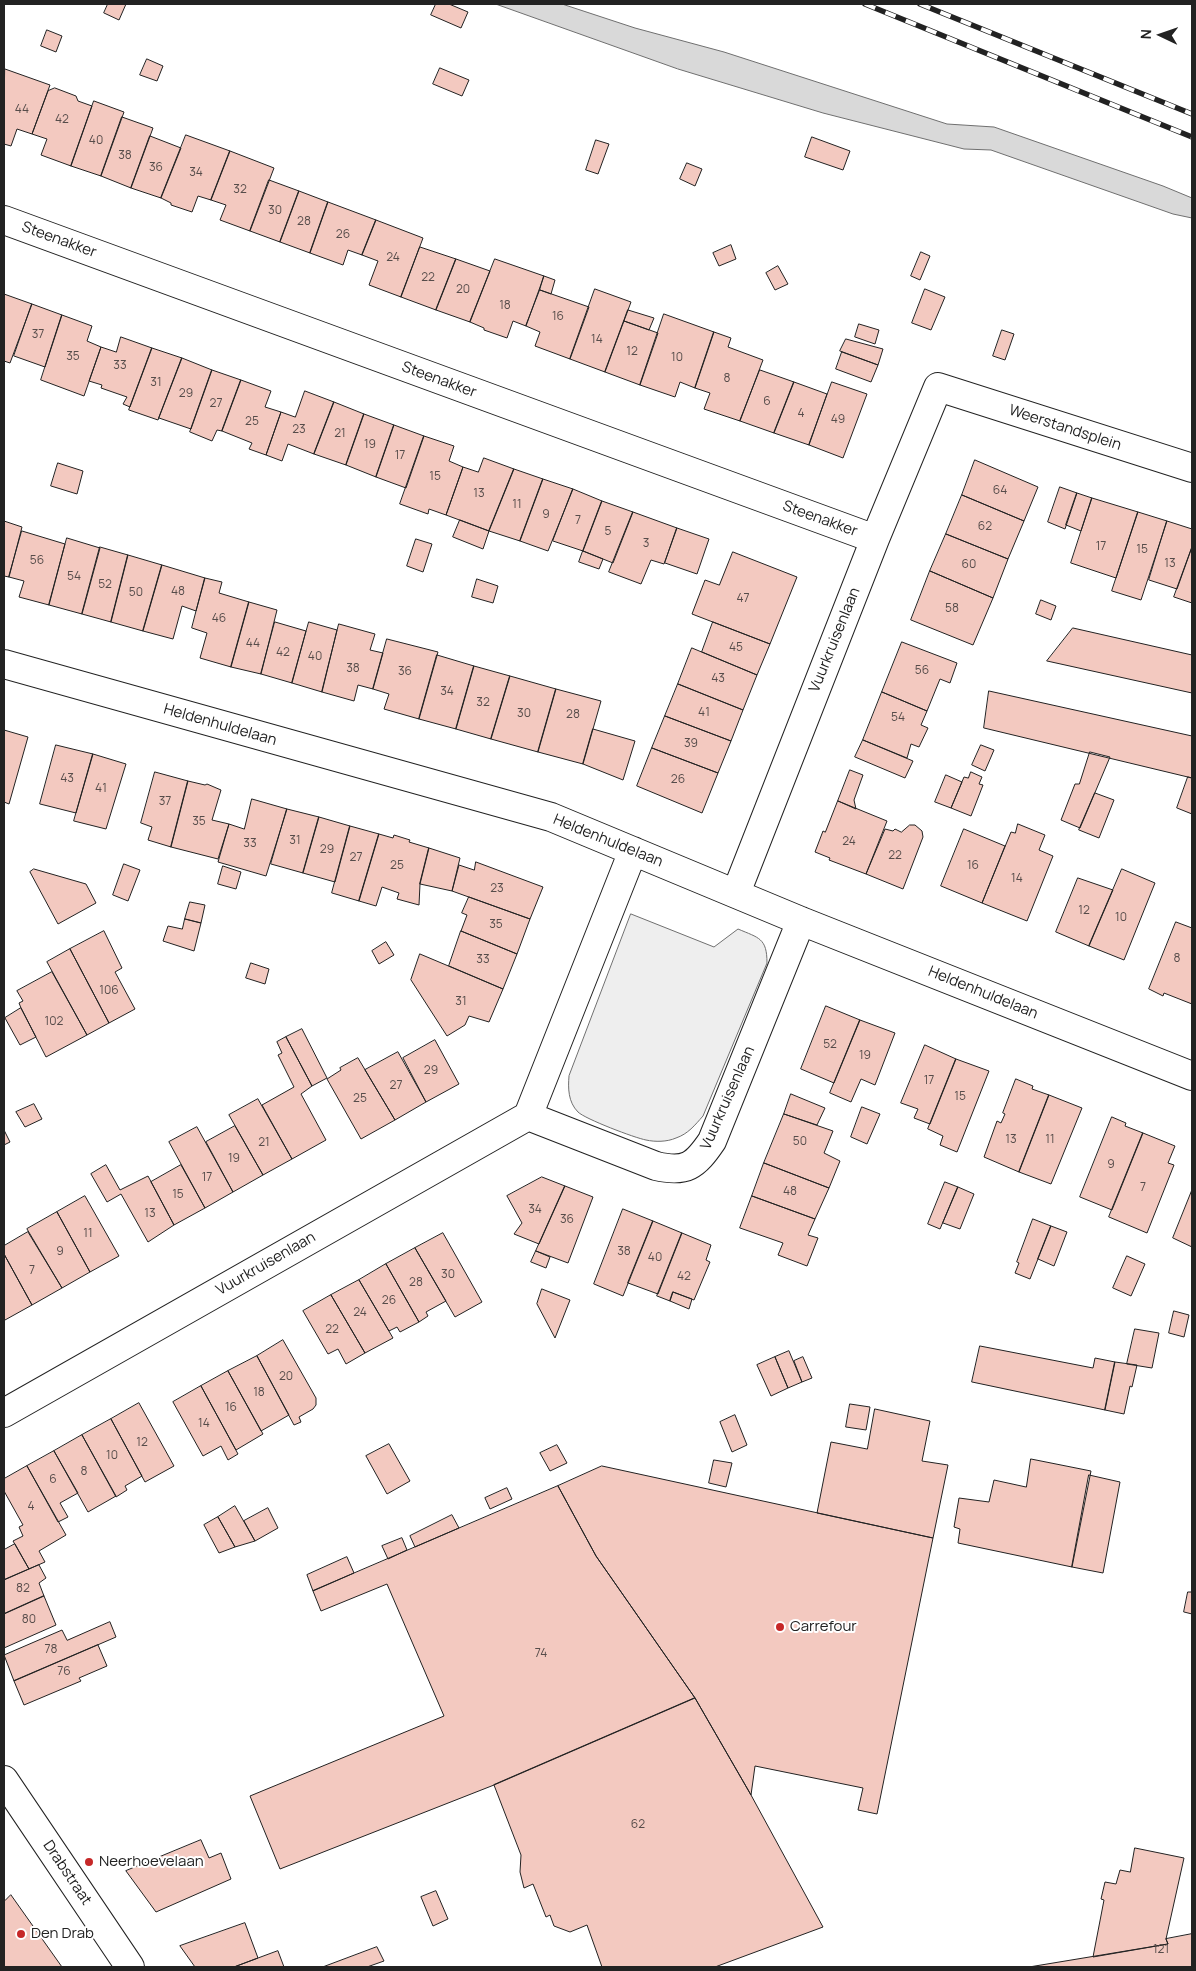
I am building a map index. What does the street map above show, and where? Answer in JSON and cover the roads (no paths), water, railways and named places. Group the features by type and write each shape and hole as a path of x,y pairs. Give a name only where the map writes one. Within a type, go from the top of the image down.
{"street":[{"name":"Steenakker","path":"4,220 875,539"},
{"name":"Vuurkruisenlaan","path":"736,893 875,539 938,387"},
{"name":"Weerstandsplein","path":"938,387 1192,468"},
{"name":"Heldenhuldelaan","path":"4,664 551,818 801,921 1192,1076"},
{"path":"528,1116 633,852"},
{"name":"Vuurkruisenlaan","path":"4,1413 528,1116 656,1166 673,1170 688,1167 700,1159 712,1141 801,921"},
{"name":"Drabstraat","path":"4,1780 130,1967"}],"railway":[{"path":"865,4 1192,137"},
{"path":"920,4 1192,114"}],"place":[{"name":"Carrefour","path":"780,1627"},
{"name":"Neerhoevelaan","path":"89,1862"},
{"name":"Den Drab","path":"21,1934"}]}
